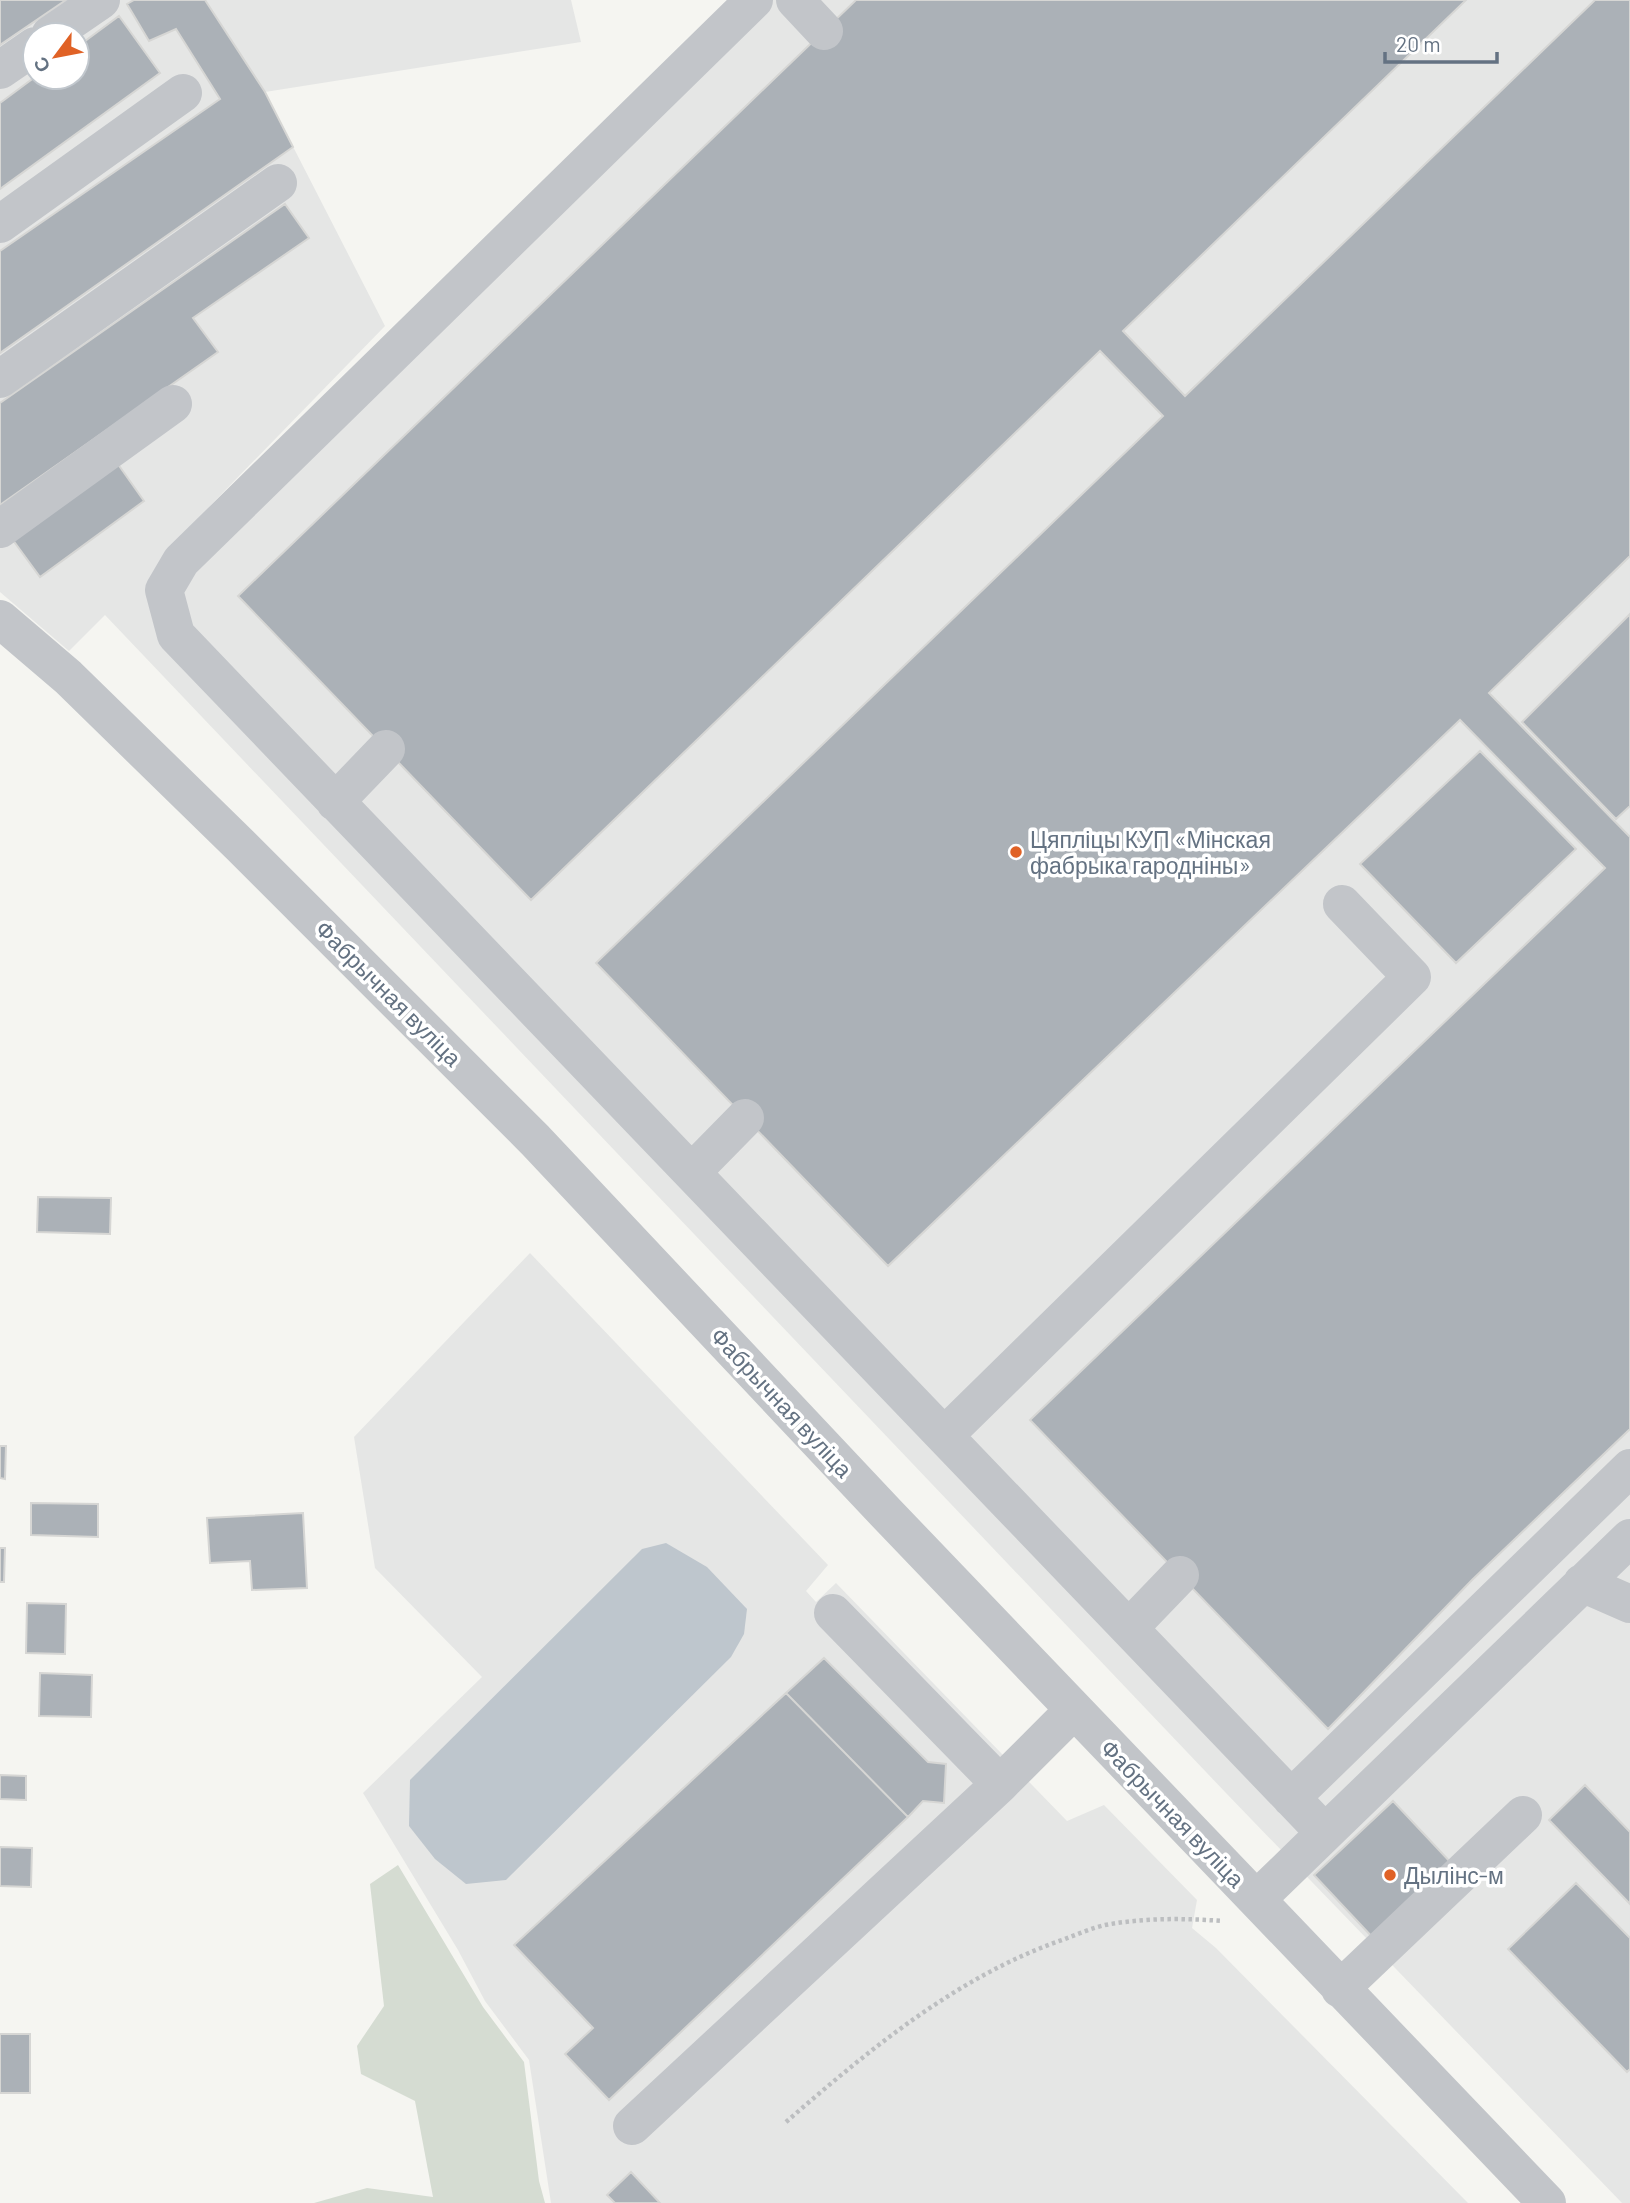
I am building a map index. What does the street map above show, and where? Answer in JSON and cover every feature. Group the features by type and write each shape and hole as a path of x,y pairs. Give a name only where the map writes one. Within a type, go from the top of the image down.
{"street":[{"path":"70,21 101,0"},
{"path":"754,0 181,561 164,590 176,635 1325,1833"},
{"path":"795,0 824,31"},
{"path":"0,70 21,56"},
{"path":"0,224 183,93"},
{"path":"0,379 278,183"},
{"path":"0,529 173,404"},
{"name":"Фабрычная вуліца","path":"0,619 68,677 535,1140 1074,1710 1547,2203"},
{"path":"335,802 386,749"},
{"path":"945,1435 1412,977 1342,904"},
{"path":"691,1172 745,1118"},
{"path":"1291,1798 1630,1468"},
{"path":"1270,1913 1325,1833 1630,1538"},
{"path":"1129,1628 1180,1575"},
{"path":"1582,1583 1630,1604"},
{"path":"833,1613 1000,1784"},
{"path":"632,2126 1000,1784 1074,1710"},
{"path":"1340,1989 1524,1815"}],"path":[{"path":"786,2122 842,2073 934,2004 1028,1951 1104,1925 1270,1913"}],"shaded area":[{"path":"0,0 571,0 581,42 265,92 385,326 169,548 730,0 1630,0 1630,2203 1622,2203 1226,1793 105,615 69,651 0,592"},
{"path":"530,1253 828,1565 806,1591 816,1602 836,1583 1067,1821 1104,1805 1197,1900 1192,1928 1216,1948 1468,2203 551,2203 529,2060 485,2001 458,1950 363,1793 482,1677 375,1568 354,1437"},
{"path":"666,1543 707,1567 747,1609 744,1634 731,1657 506,1880 466,1884 435,1859 409,1826 410,1780 642,1549"},
{"path":"398,1865 483,2007 524,2062 539,2181 545,2203 314,2203 367,2188 433,2197 415,2101 361,2074 357,2046 384,2006 370,1884"}],"building":[{"path":"0,0 66,0 35,21 21,21 21,31 0,45"},
{"path":"134,0 205,0 265,92 293,147 0,353 0,251 220,99 176,29 149,41 127,4"},
{"name":"Цяпліцы КУП «Мінская фабрыка гародніны»","path":"856,0 1466,0 1123,331 1185,396 1595,0 1630,0 1630,556 1489,693 1630,837 1630,1429 1472,1580 1328,1729 1030,1420 1605,868 1460,720 888,1266 596,963 1163,416 1100,351 531,900 238,596"},
{"path":"119,16 160,73 0,189 0,103 21,87 21,91 91,91 91,37"},
{"path":"285,204 309,238 193,318 218,352 0,505 0,403"},
{"path":"115,460 144,501 40,577 10,536"},
{"path":"1630,614 1630,806 1616,819 1522,722"},
{"path":"1480,751 1576,849 1456,963 1360,864"},
{"path":"38,1197 111,1198 110,1234 37,1232"},
{"path":"0,1446 6,1446 5,1479 0,1478"},
{"path":"31,1503 98,1504 98,1537 31,1535"},
{"path":"303,1513 307,1588 252,1590 250,1561 210,1563 207,1518"},
{"path":"0,1548 5,1548 4,1582 0,1582"},
{"path":"27,1603 66,1604 65,1654 26,1653"},
{"path":"824,1658 928,1762 946,1764 944,1803 923,1801 908,1817 786,1693"},
{"path":"40,1673 92,1675 91,1717 39,1716"},
{"path":"786,1693 908,1817 609,2100 565,2054 593,2028 514,1945"},
{"path":"0,1775 26,1776 26,1800 0,1799"},
{"path":"1585,1785 1630,1832 1630,1904 1549,1820"},
{"path":"1393,1801 1454,1866 1375,1940 1314,1875"},
{"path":"0,1847 32,1848 31,1887 0,1886"},
{"path":"1576,1883 1630,1938 1630,2069 1627,2072 1508,1949"},
{"path":"0,2034 30,2034 30,2093 0,2093"},
{"path":"631,2172 660,2203 615,2203 607,2195"}],"place":[{"name":"Цяпліцы КУП «Мінская фабрыка гародніны»","path":"1016,852"},
{"name":"Дылінс-м","path":"1390,1875"}]}
